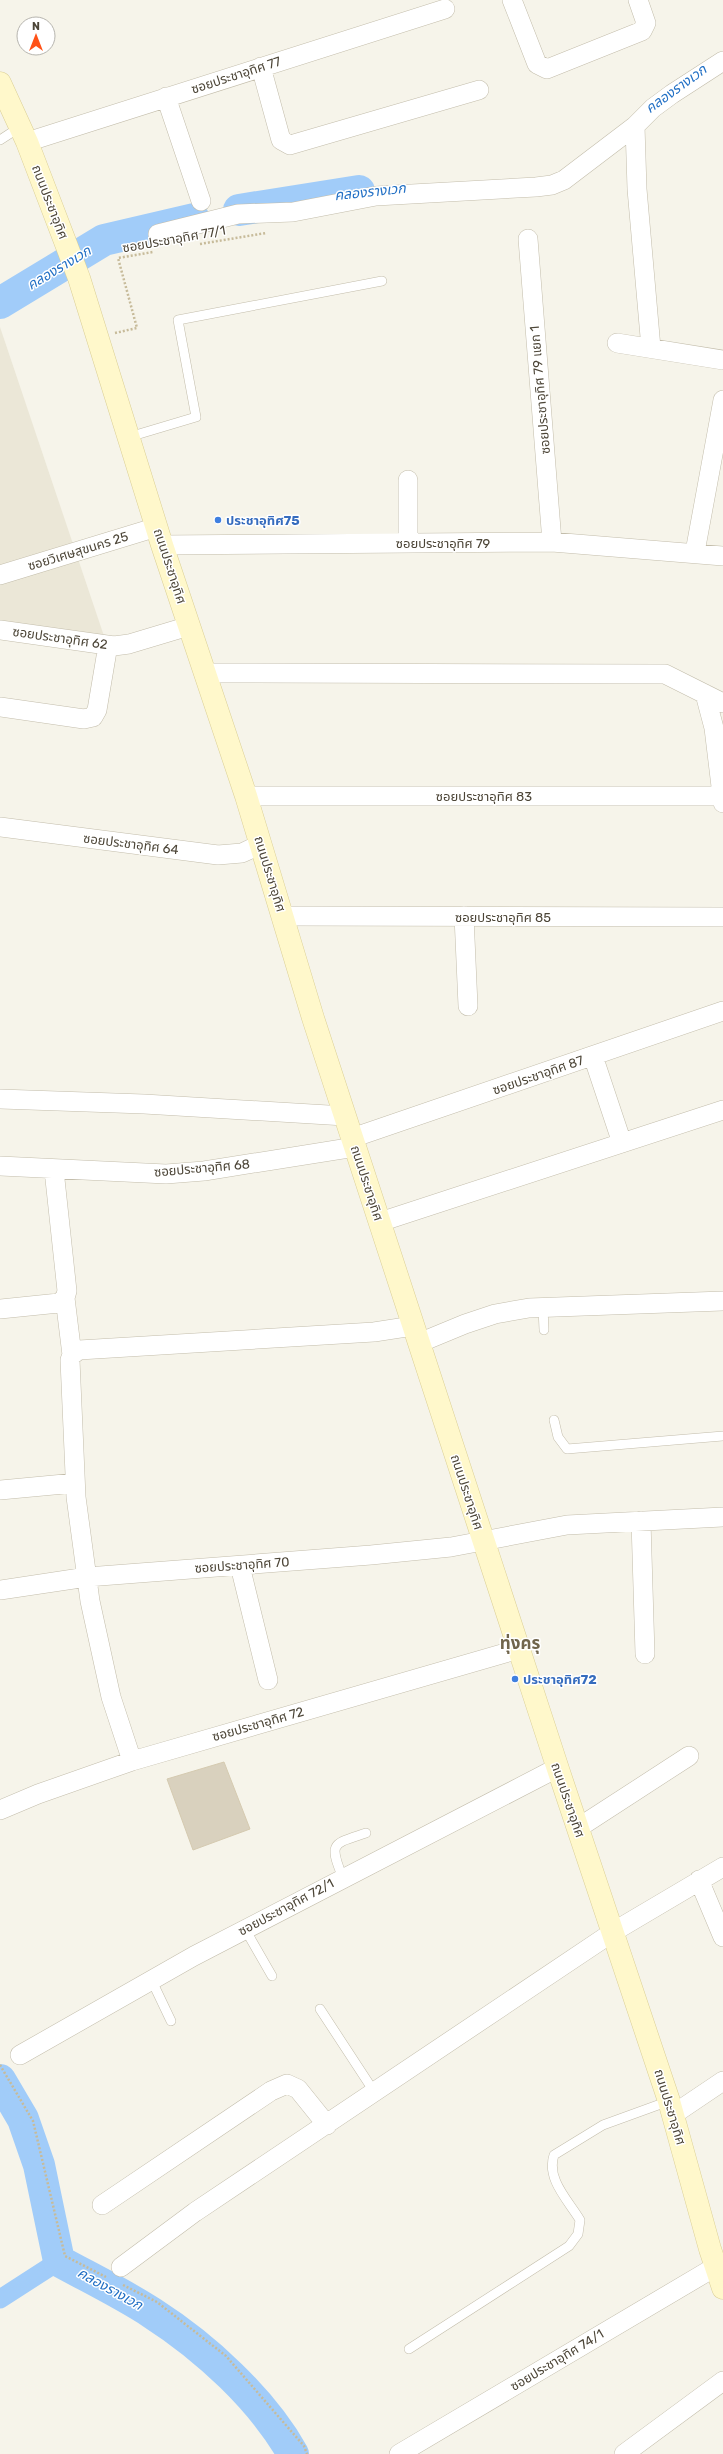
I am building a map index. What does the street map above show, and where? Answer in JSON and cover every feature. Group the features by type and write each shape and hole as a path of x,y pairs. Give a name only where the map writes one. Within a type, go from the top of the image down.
{"main road":[{"name":"ถนนประชาอุทิศ","path":"0,83 23,134 79,278 128,437 246,796 345,1116 557,1768 672,2107 716,2252 723,2288"}],"street":[{"path":"512,0 537,64 541,68 547,69 645,28 646,23 638,0"},
{"name":"ซอยประชาอุทิศ 77","path":"23,134 166,97 445,9"},
{"path":"158,243 238,214 293,212 366,198 490,191 552,185 564,180 635,126 653,108 672,94 723,61"},
{"path":"261,67 281,140 290,146 479,90"},
{"path":"166,97 201,201"},
{"path":"635,126 636,189 651,348"},
{"name":"ซอยประชาอุทิศ 79 แยก 1","path":"528,238 552,542"},
{"path":"617,343 723,360"},
{"path":"695,552 723,400"},
{"path":"408,480 408,543"},
{"name":"ซอยประชาอุทิศ 79","path":"160,536 408,543 552,542 676,553 695,552 723,556"},
{"name":"ซอยวิเศษสุขนคร 25","path":"0,574 160,536"},
{"name":"ซอยประชาอุทิศ 62","path":"0,630 108,645 129,644 190,626"},
{"path":"0,707 84,719 93,717 97,710 108,645"},
{"path":"205,674 665,674 723,703"},
{"path":"705,694 714,728 723,800"},
{"name":"ซอยประชาอุทิศ 83","path":"246,796 723,800"},
{"name":"ซอยประชาอุทิศ 64","path":"0,827 218,855 242,853 261,844"},
{"name":"ซอยประชาอุทิศ 85","path":"282,916 723,918"},
{"path":"464,916 468,1006"},
{"name":"ซอยประชาอุทิศ 87","path":"354,1143 593,1056 723,1011"},
{"path":"593,1056 622,1143"},
{"path":"0,1099 144,1104 345,1116"},
{"path":"380,1222 723,1110"},
{"name":"ซอยประชาอุทิศ 68","path":"0,1166 54,1170 166,1174 204,1171 354,1143"},
{"path":"54,1170 67,1291 65,1298 72,1355 70,1360 70,1383 75,1483 87,1577 111,1697 132,1761"},
{"path":"0,1309 59,1303 65,1298"},
{"path":"72,1355 79,1350 374,1332 416,1334 465,1324 495,1314 543,1308 723,1300"},
{"path":"0,1490 75,1483"},
{"name":"ซอยประชาอุทิศ 70","path":"0,1590 87,1577 371,1556 451,1547 568,1525 723,1517"},
{"path":"641,1521 645,1654"},
{"path":"240,1566 268,1680"},
{"name":"ซอยประชาอุทิศ 72","path":"0,1810 38,1794 132,1761 519,1649"},
{"path":"578,1828 689,1756"},
{"name":"ซอยประชาอุทิศ 72/1","path":"20,2055 151,1980 245,1929 557,1768"},
{"path":"121,2267 195,2212 375,2093 613,1932 723,1867"},
{"path":"699,1880 723,1937"},
{"path":"672,2107 723,2081"},
{"path":"102,2205 265,2096 287,2084 298,2088 327,2125"},
{"name":"ซอยประชาอุทิศ 74/1","path":"399,2454 716,2252"},
{"path":"624,2454 723,2381"}],"lane":[{"path":"0,140 23,134"},
{"path":"128,437 196,417 178,320 382,281"},
{"path":"543,1308 544,1330"},
{"path":"554,1420 558,1437 567,1448 723,1436"},
{"path":"343,1878 336,1861 335,1848 338,1843 366,1833"},
{"path":"245,1929 272,1976"},
{"path":"151,1980 171,2022"},
{"path":"320,2009 375,2093"},
{"path":"408,2349 569,2246 574,2240 578,2234 580,2220 553,2176 550,2165 554,2155 603,2125 672,2107"}],"path":[{"name":"ซอยประชาอุทิศ 77/1","path":"196,245 274,231"},
{"name":"ซอยประชาอุทิศ 77/1","path":"97,337 137,328 118,258 158,243"}],"shaded area":[{"path":"0,327 105,639 0,623"}],"building":[{"path":"224,1762 250,1829 193,1850 167,1779"}],"waterway":[{"name":"คลองรางเวก","path":"239,210 359,191"},
{"name":"คลองรางเวก","path":"0,303 104,240 194,219"},
{"name":"คลองรางเวก","path":"0,2080 23,2119 39,2165 59,2261 141,2306 172,2327 212,2358 249,2394 280,2434 293,2454"},
{"path":"0,2299 59,2261"}],"place":[{"name":"ประชาอุทิศ75","path":"218,520"},
{"name":"ประชาอุทิศ72","path":"515,1679"}],"district":[{"name":"ทุ่งครุ","path":"520,1643"}]}
